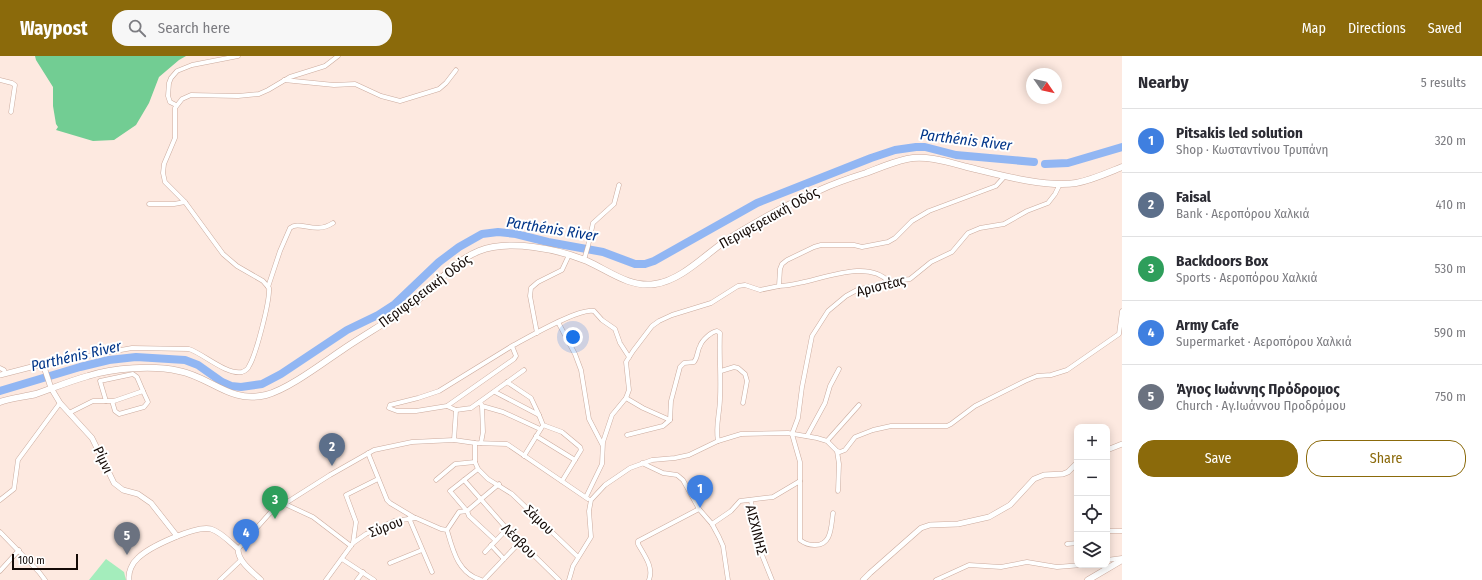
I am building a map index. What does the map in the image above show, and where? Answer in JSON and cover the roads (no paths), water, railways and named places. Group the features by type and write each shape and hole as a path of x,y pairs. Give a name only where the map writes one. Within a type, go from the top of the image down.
{"main road":[{"name":"Περιφερειακή Οδός","path":"0,402 36,394 50,385 99,373 133,369 179,370 193,374 223,390 236,395 250,397 269,394 282,388 401,312 418,300 462,260 478,251 494,247 517,245 584,258 626,281 642,285 656,284 673,278 729,238 811,193 905,159 928,158 1005,176 1060,184 1079,182 1122,167"},
{"path":"1110,565 1122,559"},
{"path":"1088,580 1103,568"}],"street":[{"path":"176,106 170,102 168,96 170,80 177,71 192,65 238,56"},
{"path":"268,287 263,282 231,262 223,254 186,202 167,185 163,177 166,158 174,141 174,111 182,99 191,95 253,95 268,90 283,80 325,66 338,56"},
{"path":"283,80 334,85 354,84 381,96 400,101 439,89 446,83 456,70"},
{"path":"0,80 15,85 11,112"},
{"path":"779,286 780,269 782,264 807,250 821,245 854,245 862,247 888,242 895,238 912,221 928,211 996,186 1005,176"},
{"name":"Αριστέας","path":"792,434 798,418 811,341 824,316 839,301 854,292 890,282 908,280 912,278 931,262 952,252 964,237 974,230 1004,224 1048,203 1060,184"},
{"path":"584,258 588,246 592,223 614,204 619,185"},
{"path":"149,204 174,204 186,202"},
{"path":"0,368 4,370 3,374 132,348 189,349 197,352 214,364 233,371 242,372 248,368 254,354 267,306 269,293 268,287 280,251 290,228 297,225 309,228 322,228 332,223"},
{"path":"537,333 530,296 531,288 538,282 562,270 569,255"},
{"path":"586,497 602,464 604,437 612,415 626,398 630,386 626,364 629,357 652,326 659,320 711,303 738,286 745,286 760,290 799,284 852,270 869,271 890,282"},
{"path":"512,346 516,356 514,359 447,406 416,411 397,411 389,408 390,405 439,391 512,346 558,322 586,311 594,311 602,320 615,329 620,343 629,357"},
{"path":"837,451 845,450 855,437 873,430 891,426 939,427 949,425 975,406 1025,381 1037,376 1056,374 1067,370 1119,334 1122,311"},
{"path":"558,322 581,370 589,419 603,446"},
{"path":"627,435 663,426 670,420 671,401 680,366 684,363 694,362 703,341 716,331 720,333 719,344 721,371 720,414 717,428 718,441"},
{"name":"Ρίμνι","path":"43,367 50,385 60,403 92,438 114,483 123,490 141,496 151,503 177,536"},
{"path":"721,371 734,367 738,368 745,374 747,382 742,403"},
{"path":"807,436 826,403 830,386 839,369"},
{"path":"447,406 456,410 467,410 481,404 524,370"},
{"path":"106,401 100,382 133,374 138,377 148,402 144,407 119,414 115,411 112,401"},
{"path":"507,382 531,398 539,415 542,427 524,456"},
{"path":"69,413 93,401 112,401 135,395 143,391"},
{"path":"495,392 539,415"},
{"path":"626,398 643,408 670,420"},
{"path":"0,500 14,489 18,460 60,403"},
{"path":"481,404 542,427 562,432 580,447 581,450 562,481"},
{"path":"481,404 483,432 481,443"},
{"path":"827,441 859,405"},
{"path":"454,440 456,410"},
{"path":"569,580 573,566 591,537 589,511 591,500 604,485 617,475 642,463 652,460 683,456 699,451 718,441 741,434 792,434 807,436 827,441 837,451 839,464 838,491"},
{"path":"792,434 800,462 800,540 817,546 826,542 829,538 833,513"},
{"path":"536,436 575,460"},
{"path":"261,580 241,560 238,554 238,549 266,517 368,453 379,448 412,442 454,440 475,443 507,444 591,500"},
{"path":"475,443 475,462 478,469 450,490 472,519 495,540"},
{"path":"1110,449 1122,444"},
{"path":"368,453 378,479 390,503 416,518"},
{"path":"436,480 455,464 475,462"},
{"path":"642,463 663,473 680,477 683,480 719,537 723,546 728,580"},
{"path":"863,580 921,528 930,525 958,524 989,517 1010,505 1034,479 1044,475 1063,474 1068,472 1074,466"},
{"name":"Σάμου","path":"478,469 488,479 499,484 512,494 578,557"},
{"path":"326,580 352,545 356,522 346,495 378,479"},
{"name":"Λέσβου","path":"464,480 507,529 559,580"},
{"path":"751,500 774,497 800,481"},
{"path":"499,484 467,511 459,512 447,530 457,560 472,576 483,580 520,542"},
{"name":"ΑΙΣΧΙΝΗΣ","path":"712,524 731,511 740,501 751,500 760,550 772,580"},
{"path":"285,504 313,518 352,545"},
{"path":"649,580 651,572 650,566 638,544 638,541 700,509"},
{"path":"409,518 432,572"},
{"name":"Σύρου","path":"352,545 375,529 394,521 409,518 416,518 441,529 447,530"},
{"path":"129,580 131,567 139,556 177,536 197,530 212,529 238,549"},
{"path":"485,552 507,529"},
{"path":"1110,531 1122,530"},
{"path":"0,532 19,550 45,580"},
{"path":"1067,544 1074,544"},
{"path":"491,545 504,559"},
{"path":"0,571 19,550"},
{"path":"390,563 422,550"},
{"path":"342,559 374,580"},
{"path":"1110,560 1122,559"},
{"path":"220,580 241,560"},
{"path":"936,580 969,565 1001,567 1028,562 1057,567 1074,566"},
{"path":"357,580 363,572"}],"waterway":[{"name":"Parthénis River","path":"0,391 80,367 109,360 136,357 185,360 198,365 222,382 231,386 241,387 262,384 281,374 347,330 378,315 395,304 439,262 459,247 482,234 498,232 516,234 548,242 603,252 635,264 645,264 654,261 757,203 895,150 925,147 956,155 1034,162"},
{"path":"1045,164 1068,163 1122,147"}],"place":[{"name":"Faisal","path":"332,466"},
{"name":"Pitsakis led solution","path":"700,508"},
{"name":"Backdoors Box","path":"275,519"},
{"name":"Army Cafe","path":"246,552"},
{"name":"Άγιος Ιωάννης Πρόδρομος","path":"127,555"}]}
